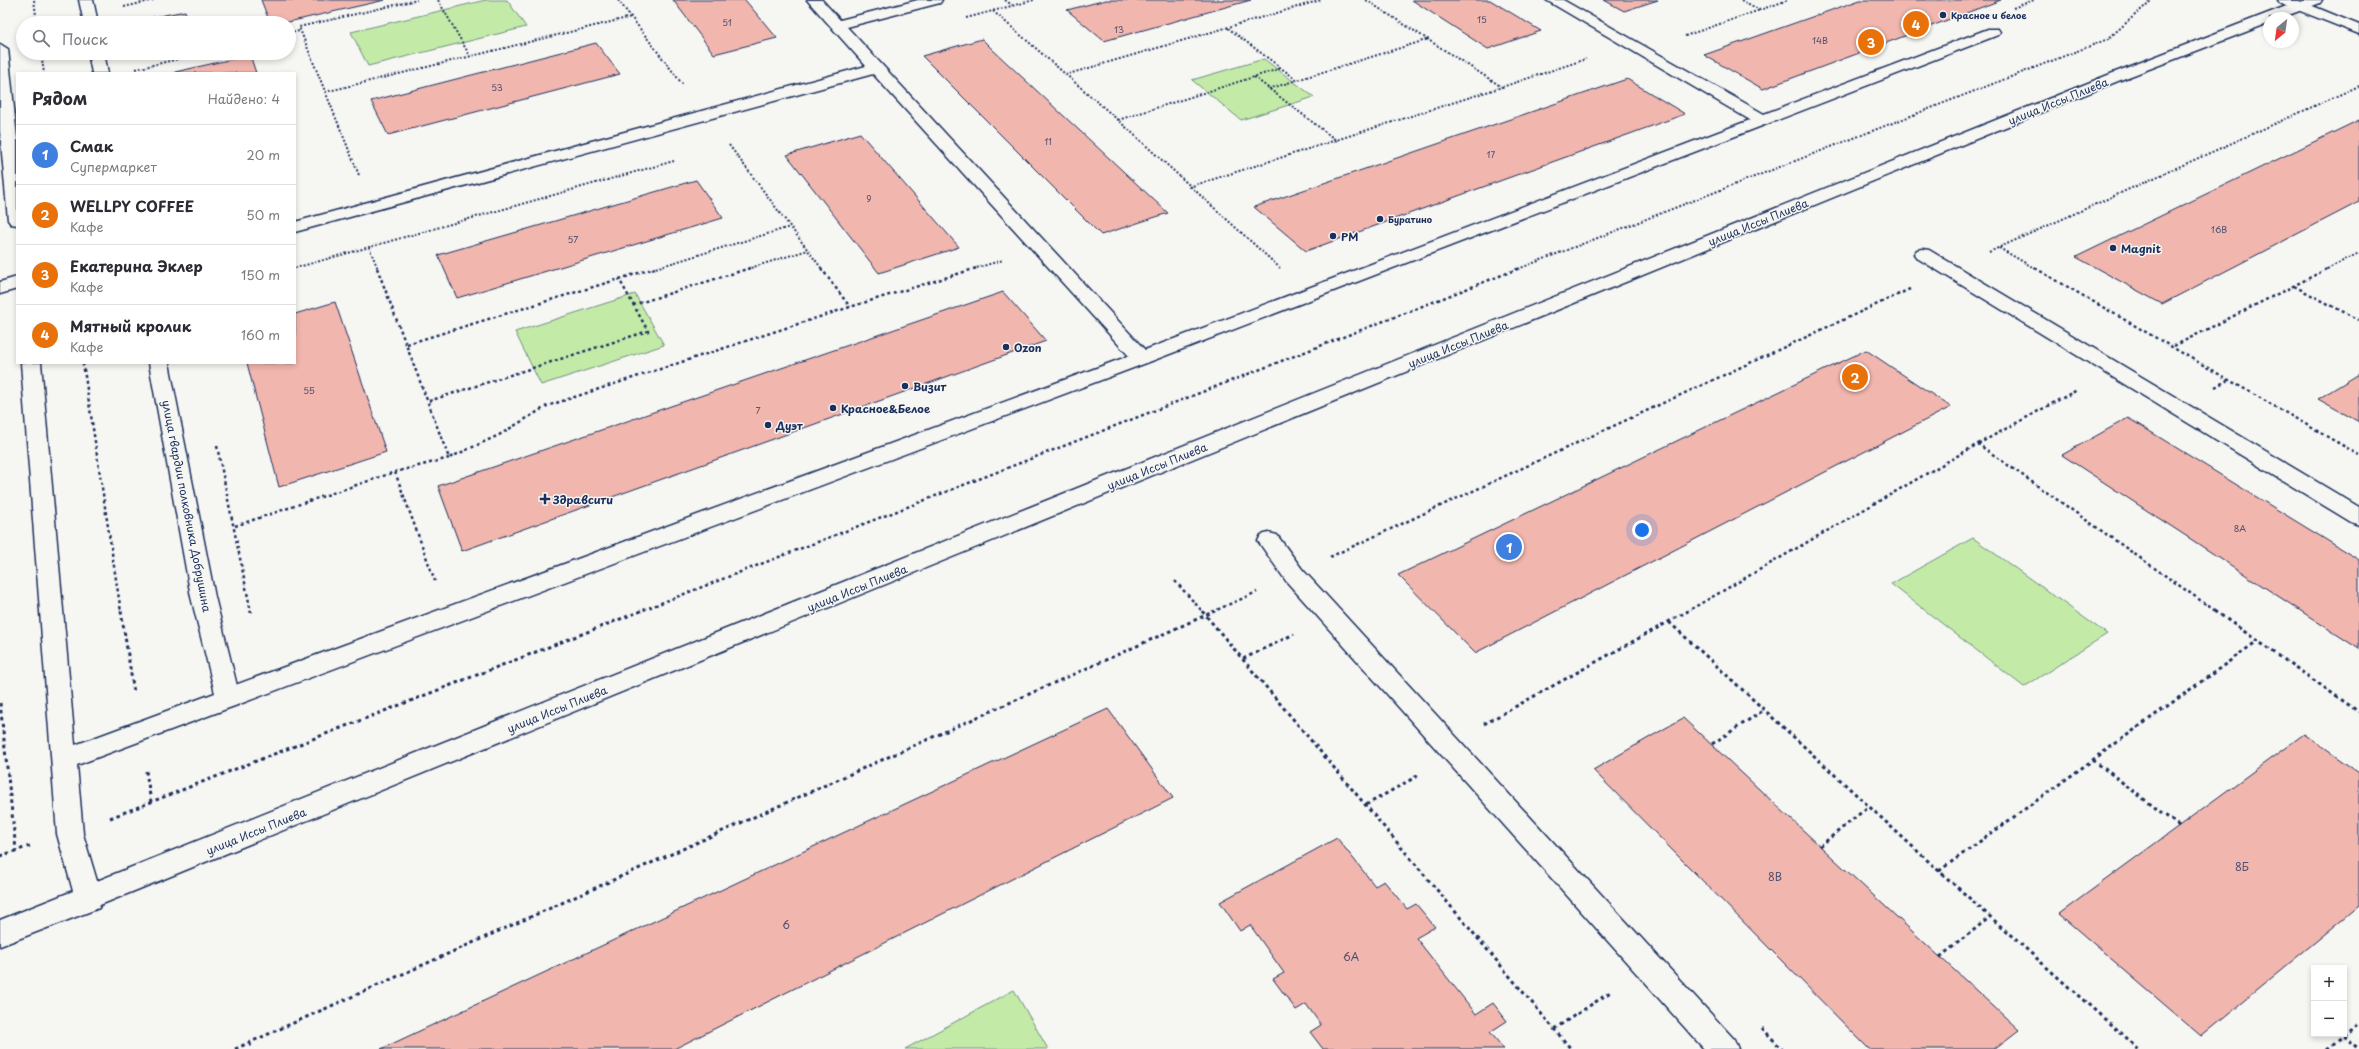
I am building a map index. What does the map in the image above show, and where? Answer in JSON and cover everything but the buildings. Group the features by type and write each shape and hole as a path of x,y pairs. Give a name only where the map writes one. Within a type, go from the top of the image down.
{"street":[{"path":"86,0 89,16"},
{"path":"814,0 1142,358"},
{"path":"837,25 935,0"},
{"path":"1553,0 1762,120"},
{"path":"2300,2 2359,30"},
{"name":"улица Иссы Плиева","path":"0,933 89,899 2118,76 2282,12 2300,2"},
{"path":"65,759 140,729 228,698 1142,358 1992,32"},
{"path":"0,49 14,170 16,203"},
{"path":"97,60 100,72"},
{"path":"296,227 876,68"},
{"path":"1923,254 2359,517"},
{"path":"0,288 16,283"},
{"path":"31,364 65,759 70,834 89,899"},
{"name":"улица гвардии полковника Добрушина","path":"159,364 203,597 222,667 228,698"},
{"path":"1269,541 1294,575 1648,968 1723,1049"}],"path":[{"path":"34,0 36,16"},
{"path":"361,179 299,27 417,0"},
{"path":"438,0 470,56"},
{"path":"618,0 683,86"},
{"path":"1005,0 1013,6"},
{"path":"1065,76 1321,0"},
{"path":"1366,0 1430,39 1502,87"},
{"path":"1741,0 1760,10"},
{"path":"1189,187 1337,141 1502,87 1760,10 1788,0"},
{"path":"0,856 70,834 2108,39 2152,0"},
{"path":"993,11 1065,76 1118,120 1189,187 1285,273"},
{"path":"325,92 631,17"},
{"path":"1228,28 1297,80"},
{"path":"296,32 300,31"},
{"path":"1269,89 1430,39"},
{"path":"42,60 44,72"},
{"path":"132,69 172,60"},
{"path":"1118,120 1282,68"},
{"path":"1254,77 1337,141"},
{"path":"722,148 737,143"},
{"path":"729,146 850,307"},
{"path":"296,268 678,160"},
{"path":"407,344 790,227"},
{"path":"369,247 429,401 449,458"},
{"path":"235,526 395,472 449,458 499,435 547,406 850,307 1041,248"},
{"path":"1998,248 2174,347 2359,455"},
{"path":"633,305 808,250"},
{"path":"2174,347 2359,253"},
{"path":"429,401 648,331 619,280"},
{"path":"2293,286 2359,320"},
{"path":"83,364 152,802"},
{"path":"1481,725 1669,622 1978,444 2082,388"},
{"path":"216,440 235,526 252,617"},
{"path":"1978,444 2256,642 2359,712"},
{"path":"395,472 436,583"},
{"path":"1175,581 1206,615 1571,1049"},
{"path":"1669,622 1939,872 2138,1049"},
{"path":"1939,872 2256,642"},
{"path":"0,703 16,850"},
{"path":"1712,744 1764,710"},
{"path":"1366,805 1456,755"},
{"path":"2093,760 2179,826"},
{"path":"1820,846 1868,807"},
{"path":"1940,958 1990,917"},
{"path":"1554,1029 1648,968"},
{"path":"2347,1033 2359,1023"},
{"path":"2327,1049 2342,1037"},
{"path":"2344,1037 2359,1049"},
{"path":"250,1042 251,1049"}],"green space":[{"path":"486,0 507,0 526,27 368,66 351,32"},
{"path":"1264,59 1314,97 1241,120 1192,80"},
{"path":"635,294 664,345 541,385 515,332"},
{"path":"1973,538 2107,634 2024,687 1891,584"},
{"path":"1014,990 1048,1049 905,1049"}],"place":[{"name":"Красное и белое","path":"1943,15"},
{"name":"Мятный кролик","path":"1916,24"},
{"name":"Екатерина Эклер","path":"1871,42"},
{"name":"Буратино","path":"1380,219"},
{"name":"PM","path":"1333,236"},
{"name":"Magnit","path":"2113,248"},
{"name":"Ozon","path":"1006,347"},
{"name":"WELLPY COFFEE","path":"1855,377"},
{"name":"Визит","path":"905,386"},
{"name":"Красное&Белое","path":"833,408"},
{"name":"Дуэт","path":"768,425"},
{"name":"Здравсити","path":"545,499"},
{"name":"Смак","path":"1509,547"}]}
